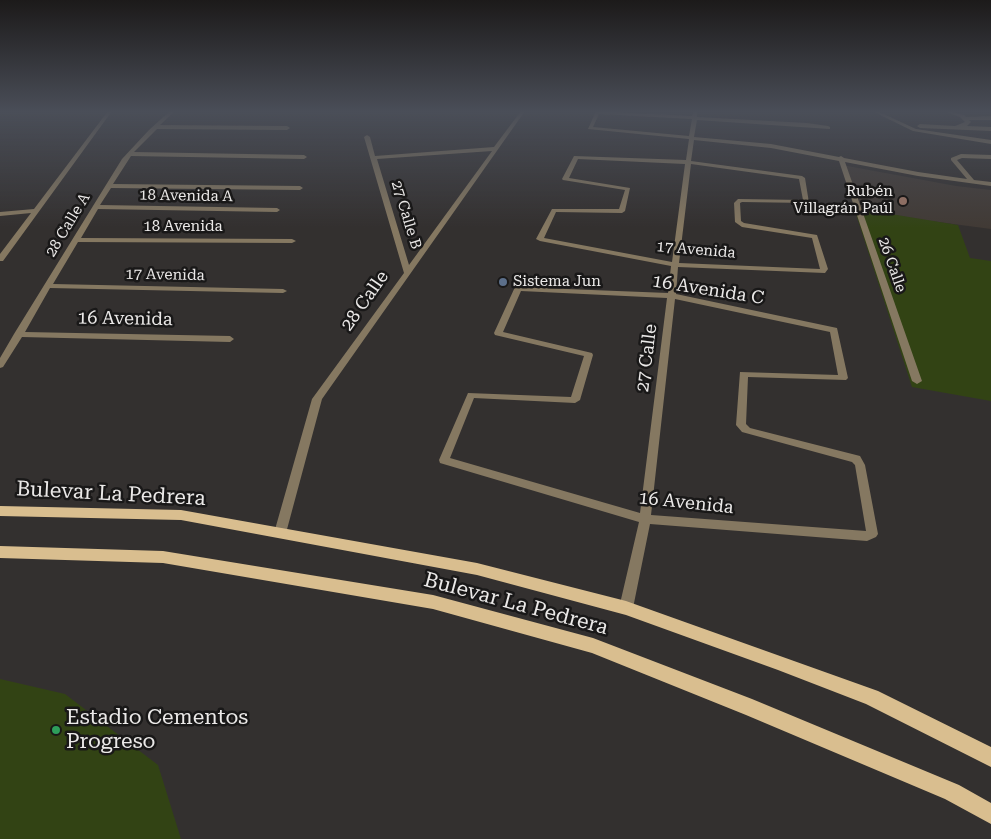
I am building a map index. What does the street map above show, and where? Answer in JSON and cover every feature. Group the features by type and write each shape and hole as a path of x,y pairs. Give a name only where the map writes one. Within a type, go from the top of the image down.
{"main road":[{"name":"Bulevar La Pedrera","path":"0,511 181,515 477,569 626,608 872,697 991,757"},
{"name":"Bulevar La Pedrera","path":"0,552 163,557 433,602 593,646 752,708 934,784 991,814"}],"street":[{"path":"0,259 81,150"},
{"name":"28 Calle A","path":"0,365 108,186 134,150"},
{"name":"27 Calle B","path":"371,150 408,272"},
{"path":"373,158 480,150"},
{"name":"28 Calle","path":"280,533 317,399 495,150"},
{"name":"27 Calle","path":"626,608 646,519 689,150"},
{"path":"795,150 991,184"},
{"path":"130,154 304,157"},
{"name":"17 Avenida","path":"576,157 688,162 803,178 808,202 743,200 737,203 738,222 742,225 815,236 824,269 675,264 540,239 554,210 622,211 628,188 566,179 576,157"},
{"path":"973,182 954,161 954,158 991,157"},
{"name":"26 Calle","path":"841,158 917,381"},
{"path":"108,186 300,188"},
{"name":"18 Avenida A","path":"95,207 277,210"},
{"path":"0,214 35,211"},
{"name":"18 Avenida","path":"75,240 292,241"},
{"name":"17 Avenida","path":"47,286 283,291"},
{"name":"16 Avenida C","path":"444,460 471,395 575,400 589,355 498,333 518,289 672,296 832,329 835,332 843,378 743,374 742,428 856,459 860,465 872,534"},
{"name":"16 Avenida","path":"18,334 230,339"},
{"name":"16 Avenida","path":"444,460 646,519 868,536 872,534"}],"shaded area":[{"name":"Rubén Villagrán Paúl","path":"842,165 956,186 991,190 991,229 854,208 848,174"}],"green space":[{"path":"854,208 958,225 970,258 991,261 991,401 912,387"},
{"name":"Estadio Cementos Progreso","path":"0,679 65,694 158,765 181,839 0,839"}],"place":[{"name":"Rubén Villagrán Paúl","path":"903,201"},
{"name":"Sistema Jun","path":"503,282"},
{"name":"Estadio Cementos Progreso","path":"56,730"}]}
